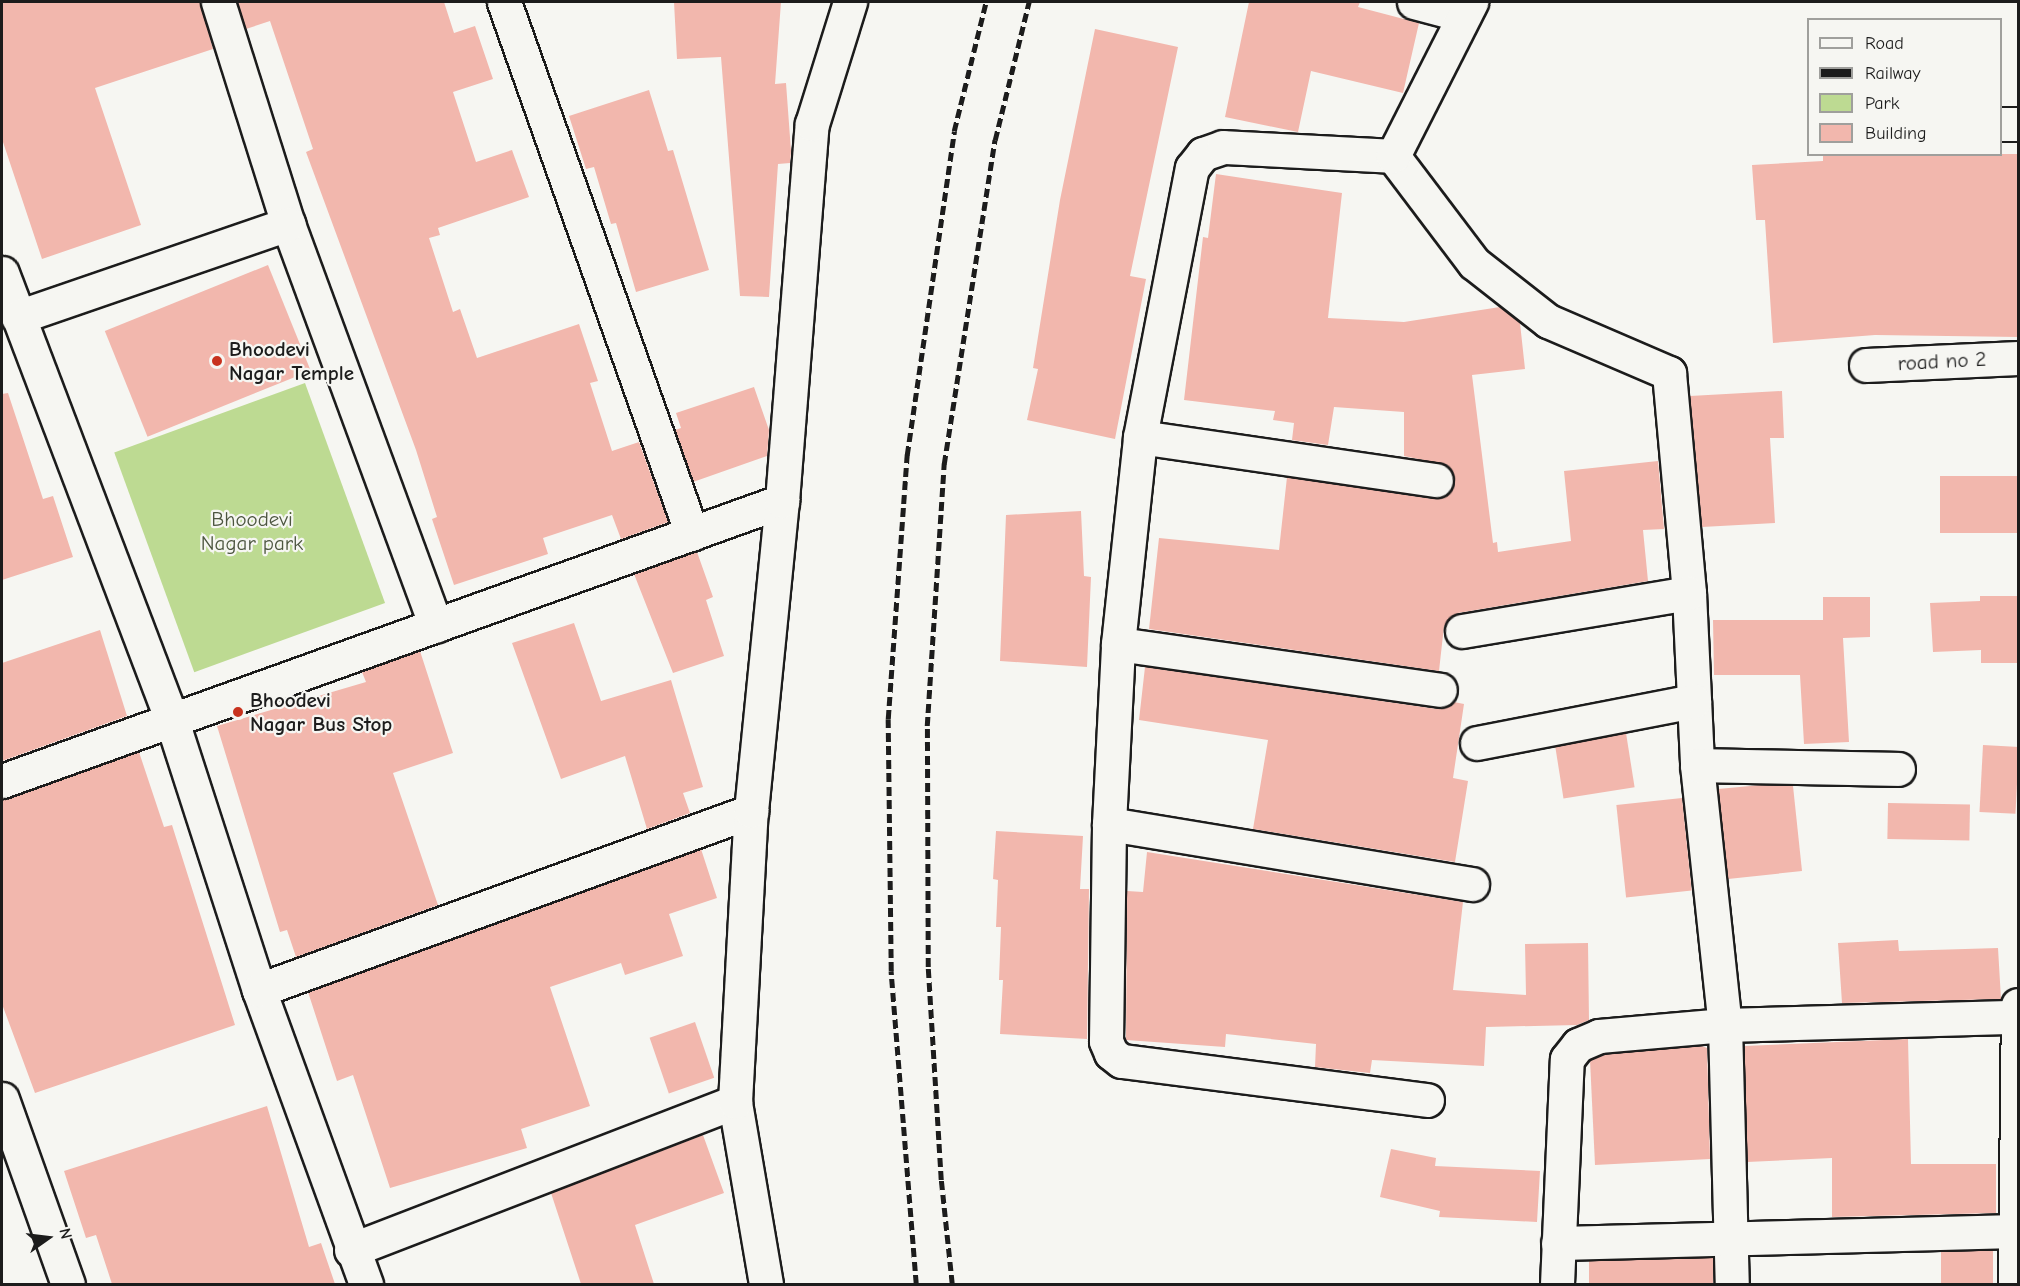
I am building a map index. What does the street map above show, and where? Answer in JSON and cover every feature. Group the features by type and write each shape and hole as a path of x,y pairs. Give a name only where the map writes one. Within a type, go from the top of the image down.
{"street":[{"path":"218,2 288,224 436,626"},
{"path":"504,2 692,534"},
{"path":"766,1284 735,1102 751,811 783,501 812,124 850,2"},
{"path":"1394,156 1467,8 1414,2"},
{"path":"2002,124 2019,124"},
{"path":"1394,156 1223,147 1203,154 1192,168 1140,437 1118,644 1109,824 1106,1041 1111,1053 1121,1060 1427,1100"},
{"path":"1394,156 1474,263 1548,321 1669,373 1689,594 1697,765 1725,1025 1732,1284"},
{"path":"18,317 288,224"},
{"path":"2,273 172,721 259,990 351,1250 366,1284"},
{"name":"road no 2","path":"1866,365 2019,358"},
{"path":"1140,437 1436,480"},
{"path":"2,781 783,501"},
{"path":"1462,631 1689,594"},
{"path":"1118,644 1440,690"},
{"path":"1477,743 1694,701"},
{"path":"1697,765 1898,769"},
{"path":"259,990 751,811"},
{"path":"1109,824 1472,884"},
{"path":"1557,1284 1567,1059 1578,1045 1599,1036 1725,1025 2018,1011 2015,1284"},
{"path":"2,1099 68,1284"},
{"path":"351,1250 735,1102"},
{"path":"1558,1243 2016,1231"}],"green space":[{"name":"Bhoodevi Nagar park","path":"305,383 385,603 194,672 114,452"}],"building":[{"path":"2,2 200,2 213,49 95,88 141,225 42,259 2,139"},
{"path":"237,2 444,2 454,33 475,26 493,79 453,92 476,162 512,150 529,197 438,228 440,235 429,238 453,312 460,309 477,358 579,324 598,381 590,383 612,451 639,442 668,522 621,539 612,515 543,538 548,554 454,585 432,519 437,517 416,450 306,152 313,149 270,21 246,29"},
{"path":"674,2 781,2 775,84 786,83 791,151 790,163 778,164 769,297 740,296 721,57 677,59"},
{"path":"1249,2 1360,2 1358,7 1419,23 1403,93 1311,71 1298,132 1225,117"},
{"path":"1095,29 1178,47 1130,276 1146,279 1115,439 1027,420 1038,369 1033,368 1060,200"},
{"path":"649,90 668,151 673,150 709,270 636,292 616,223 611,224 594,167 586,169 569,116"},
{"path":"2002,154 2019,154 2019,337 1875,335 1773,343 1765,220 1756,220 1752,165 1823,161 1823,156 2002,156"},
{"path":"1216,174 1342,193 1328,318 1404,322 1500,307 1520,323 1525,369 1472,375 1493,543 1497,542 1498,552 1571,541 1564,471 1658,461 1664,529 1643,530 1648,581 1458,613 1444,626 1439,671 1149,629 1159,538 1279,550 1287,477 1433,499 1443,497 1454,483 1447,465 1404,456 1404,412 1334,407 1328,445 1292,440 1294,423 1273,420 1275,411 1184,400 1203,237 1208,238"},
{"path":"268,265 311,371 148,437 105,331"},
{"path":"754,387 769,430 767,456 693,482 675,430 681,428 676,413"},
{"path":"1782,391 1784,438 1770,438 1775,523 1702,527 1690,396"},
{"path":"8,393 43,499 53,496 73,557 2,580 2,394"},
{"path":"1940,476 2018,476 2018,533 1940,533"},
{"path":"1081,511 1084,576 1091,577 1087,667 1000,661 1006,515"},
{"path":"697,552 713,597 706,600 724,656 673,673 634,574"},
{"path":"1980,596 2019,596 2019,663 1981,663 1981,650 1933,652 1930,603 1980,601"},
{"path":"1823,597 1870,597 1870,637 1843,638 1849,742 1804,744 1800,675 1714,675 1713,620 1823,620"},
{"path":"574,623 601,701 671,680 703,787 683,793 690,813 647,829 625,756 561,779 512,643"},
{"path":"100,630 127,716 2,761 2,663"},
{"path":"420,651 453,753 393,773 438,905 296,957 287,930 280,932 217,726 366,682 362,672"},
{"path":"1145,667 1437,709 1454,702 1464,704 1453,778 1468,781 1455,862 1253,829 1268,740 1139,720"},
{"path":"1626,733 1635,787 1563,799 1555,744"},
{"path":"1983,745 2018,747 2015,814 1979,812"},
{"path":"139,752 164,827 172,825 235,1025 35,1093 2,1004 2,799"},
{"path":"1761,785 1793,786 1802,871 1728,879 1718,789"},
{"path":"1682,798 1692,890 1626,897 1616,805"},
{"path":"1888,803 1970,804 1969,840 1887,839"},
{"path":"996,831 1083,836 1080,889 1089,889 1087,1039 1000,1034 1003,980 999,980 1001,927 996,927 998,880 993,879"},
{"path":"701,849 717,898 669,914 683,956 625,975 621,963 550,987 590,1106 521,1129 527,1148 390,1188 353,1075 337,1081 308,992"},
{"path":"1147,852 1463,902 1453,990 1526,995 1525,944 1588,943 1589,1020 1577,1025 1486,1027 1484,1066 1372,1060 1370,1073 1315,1067 1316,1044 1226,1034 1225,1047 1126,1040 1127,891 1143,892"},
{"path":"1898,940 1899,951 1998,948 2001,999 1842,1003 1838,943"},
{"path":"695,1022 714,1078 669,1093 650,1038"},
{"path":"1908,1039 1911,1164 1996,1164 1996,1213 1832,1217 1832,1158 1747,1162 1744,1046"},
{"path":"1702,1046 1707,1048 1710,1159 1595,1165 1590,1060 1604,1054"},
{"path":"267,1106 309,1247 321,1243 335,1284 112,1284 96,1235 86,1238 64,1171"},
{"path":"703,1135 724,1193 635,1225 654,1284 581,1284 551,1193"},
{"path":"1391,1149 1436,1158 1435,1166 1540,1171 1537,1222 1439,1217 1440,1211 1380,1197"},
{"path":"1941,1250 1993,1250 1993,1284 1941,1284"},
{"path":"1589,1258 1713,1258 1713,1284 1589,1284"}],"railway":[{"path":"916,1284 891,971 888,719 907,455 954,131 986,2"},
{"path":"952,1284 941,1180 928,967 927,726 944,464 995,140 1029,2"}],"place":[{"name":"Bhoodevi Nagar Temple","path":"217,361"},
{"name":"Bhoodevi Nagar Bus Stop","path":"238,712"}]}
